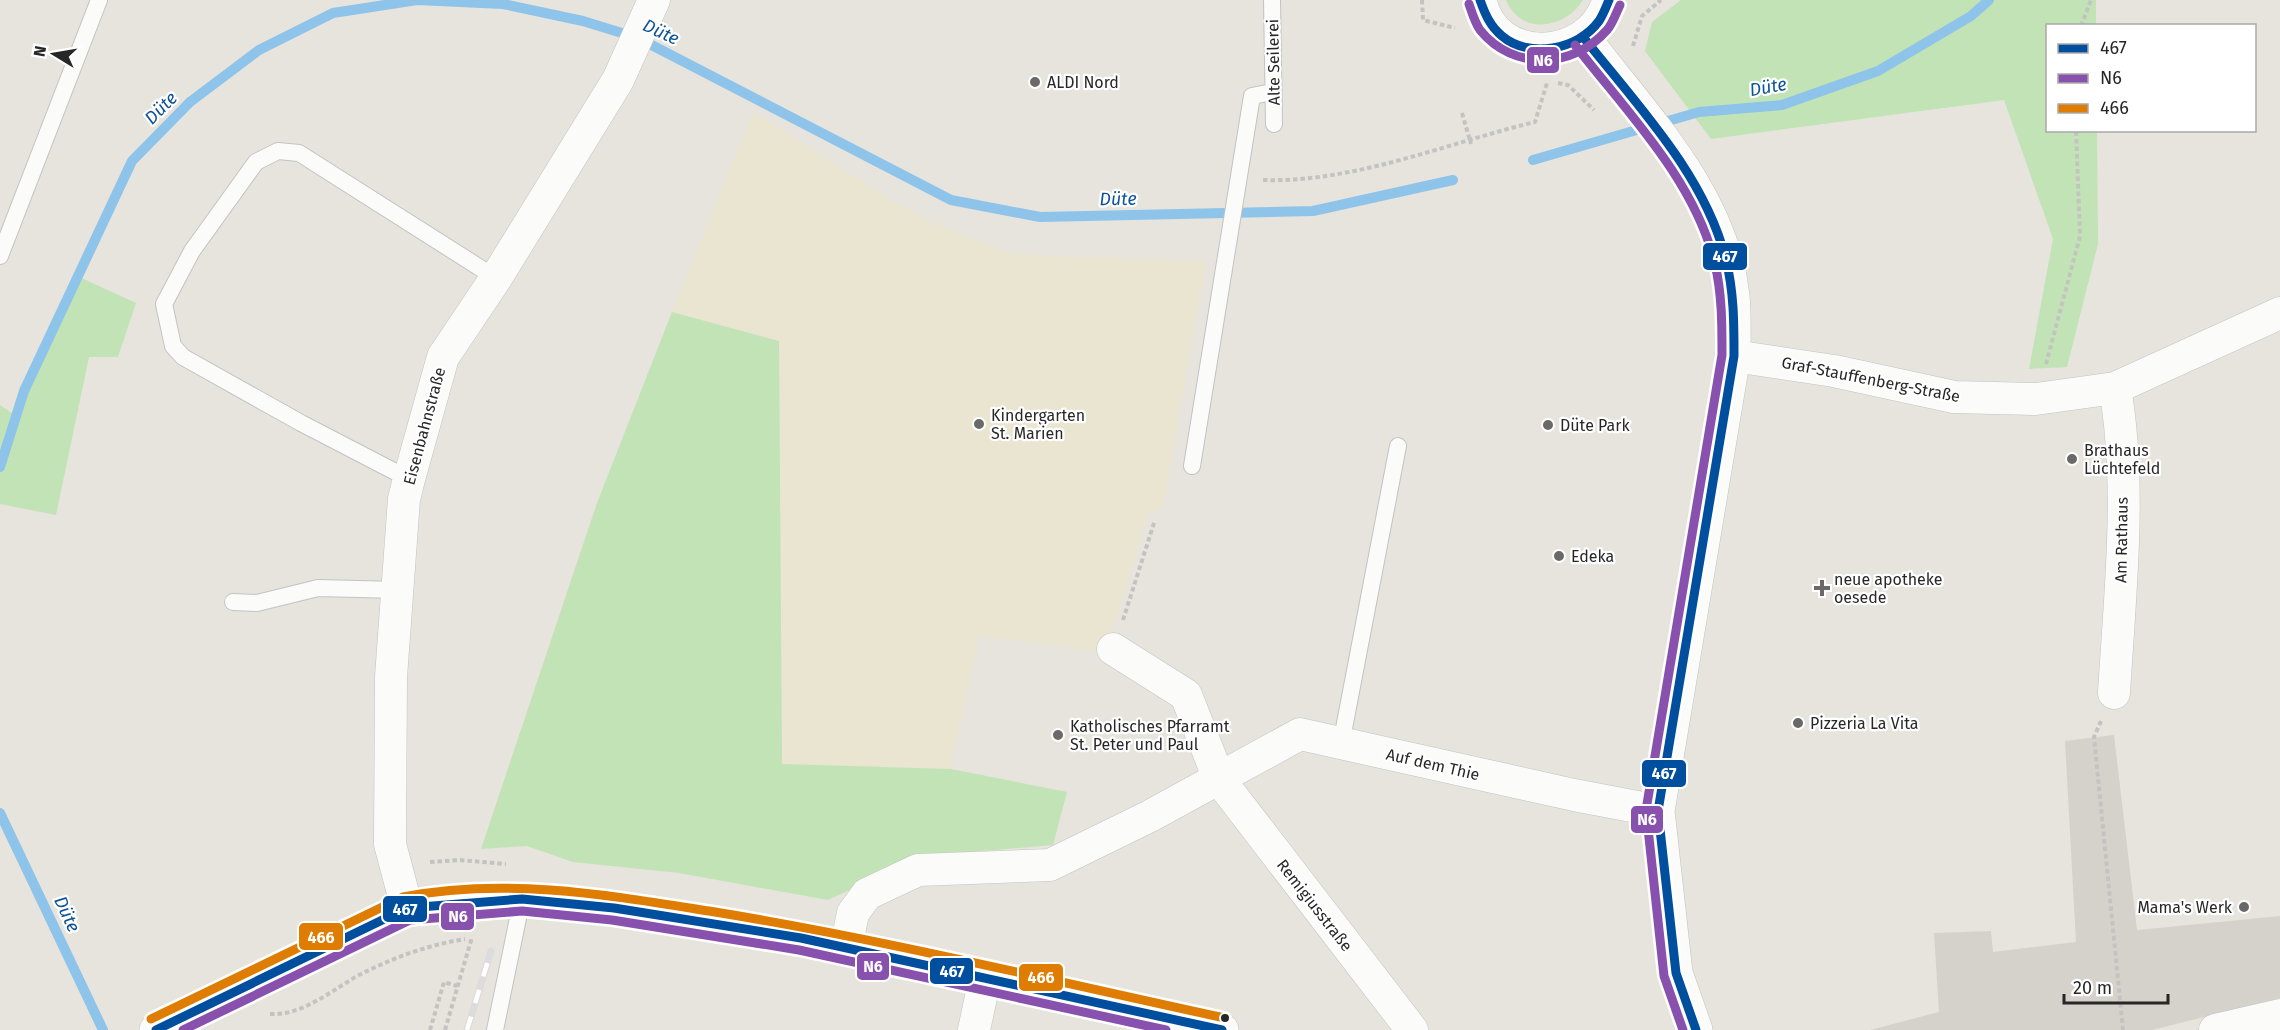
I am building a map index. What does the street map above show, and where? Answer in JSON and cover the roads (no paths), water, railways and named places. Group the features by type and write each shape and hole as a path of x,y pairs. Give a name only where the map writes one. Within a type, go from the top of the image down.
{"main road":[{"path":"1480,0 1491,24 1506,38 1525,47 1545,50 1565,47 1584,38 1597,25 1609,0"},
{"path":"1584,38 1706,202 1723,249 1733,296 1734,356 1658,811 1676,973 1696,1030"},
{"path":"156,1030 408,908 447,903 522,899 614,908 846,948 1222,1030"}],"street":[{"name":"Eisenbahnstraße","path":"408,908 390,844 391,677 404,499 409,479 443,357 496,278 618,80 653,1"},
{"name":"Graf-Stauffenberg-Straße","path":"1734,356 1834,371 1954,397 2036,399 2115,388 2280,313"},
{"name":"Am Rathaus","path":"2114,693 2121,569 2122,432 2115,388"},
{"path":"1113,649 1185,695 1219,779"},
{"name":"Auf dem Thie","path":"846,948 854,913 867,894 918,870 1050,865 1219,779 1300,734 1658,811"},
{"name":"Remigiusstraße","path":"1219,779 1412,1030"},
{"path":"974,1030 985,978"},
{"path":"2215,1030 2280,1015"}],"lane":[{"path":"0,256 99,0"},
{"name":"Alte Seilerei","path":"1272,0 1274,124"},
{"path":"1192,466 1252,96 1272,92"},
{"path":"409,479 301,423 183,357 173,346 164,304 192,251 256,162 278,151 300,153 496,278"},
{"path":"1341,744 1398,446"},
{"path":"233,602 257,603 318,588 398,590"},
{"path":"495,1030 522,899"}],"waterway":[{"name":"Düte","path":"0,467 24,391 132,161 190,102 259,50 333,13 417,0 503,4 583,21 638,38 951,200 1040,217 1313,211 1453,180"},
{"name":"Düte","path":"1533,160 1699,112 1782,105 1878,71 1971,16 1989,0"},
{"name":"Düte","path":"0,813 103,1030"}],"railway":[{"path":"467,1030 491,951"}],"place":[{"name":"ALDI Nord","path":"1035,82"},
{"name":"Kindergarten St. Marien","path":"979,424"},
{"name":"Düte Park","path":"1548,425"},
{"name":"Brathaus Lüchtefeld","path":"2072,459"},
{"name":"Edeka","path":"1559,556"},
{"name":"neue apotheke oesede","path":"1822,588"},
{"name":"Pizzeria La Vita","path":"1798,723"},
{"name":"Katholisches Pfarramt St. Peter und Paul","path":"1058,735"},
{"name":"Mama's Werk","path":"2244,907"}]}
